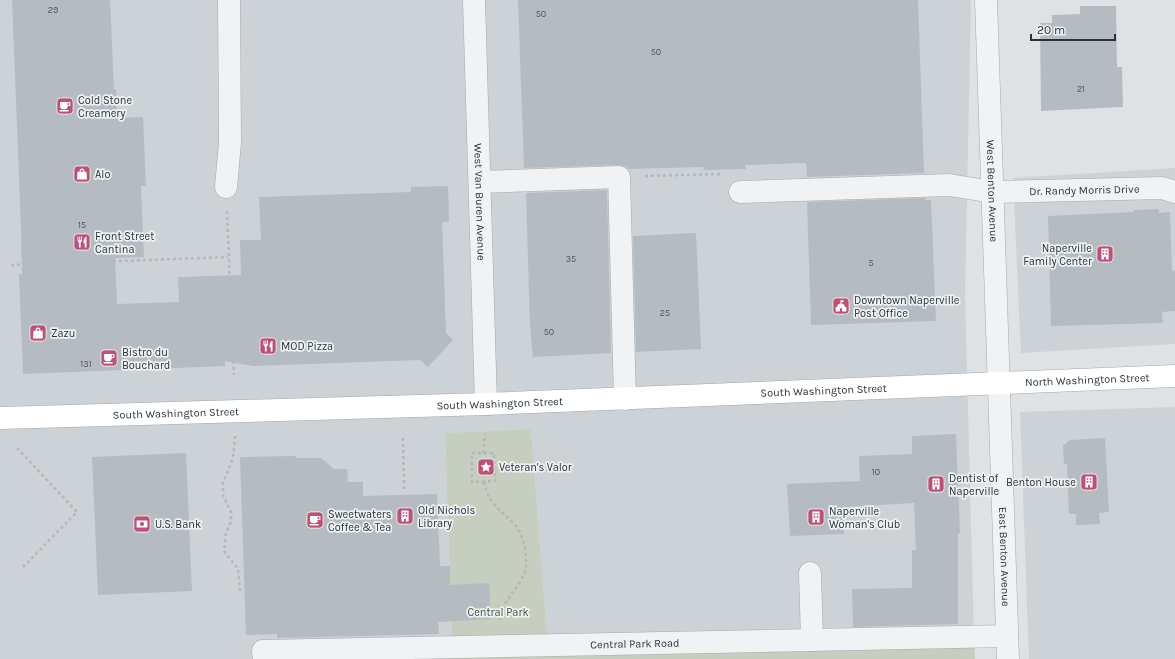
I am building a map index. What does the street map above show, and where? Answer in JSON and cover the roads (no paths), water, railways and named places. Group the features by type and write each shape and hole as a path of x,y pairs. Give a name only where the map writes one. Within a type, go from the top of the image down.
{"main road":[{"name":"North Washington Street","path":"999,382 1175,376"},
{"name":"South Washington Street","path":"0,418 625,399 999,382"}],"street":[{"path":"226,187 230,143 228,0"},
{"name":"West Van Buren Avenue","path":"474,0 486,404"},
{"name":"West Benton Avenue","path":"986,0 999,382"},
{"path":"480,182 619,177 625,399"},
{"name":"Dr. Randy Morris Drive","path":"740,192 949,184 993,192 1162,188 1175,192"},
{"name":"East Benton Avenue","path":"999,382 1008,659"},
{"path":"810,572 812,640"},
{"name":"Central Park Road","path":"263,655 500,647 1007,636"}],"place":[{"name":"Cold Stone Creamery","path":"65,106"},
{"name":"Alo","path":"82,174"},
{"name":"Front Street Cantina","path":"82,242"},
{"name":"Naperville Family Center","path":"1105,254"},
{"name":"Downtown Naperville Post Office","path":"841,306"},
{"name":"Zazu","path":"38,333"},
{"name":"MOD Pizza","path":"268,346"},
{"name":"Bistro du Bouchard","path":"109,358"},
{"name":"Veteran's Valor","path":"486,467"},
{"name":"Benton House","path":"1089,482"},
{"name":"Dentist of Naperville","path":"936,484"},
{"name":"Old Nichols Library","path":"405,516"},
{"name":"Naperville Woman's Club","path":"816,517"},
{"name":"Sweetwaters Coffee & Tea","path":"315,520"},
{"name":"U.S. Bank","path":"142,524"}],"park label":[{"name":"Central Park","path":"498,612"}]}
